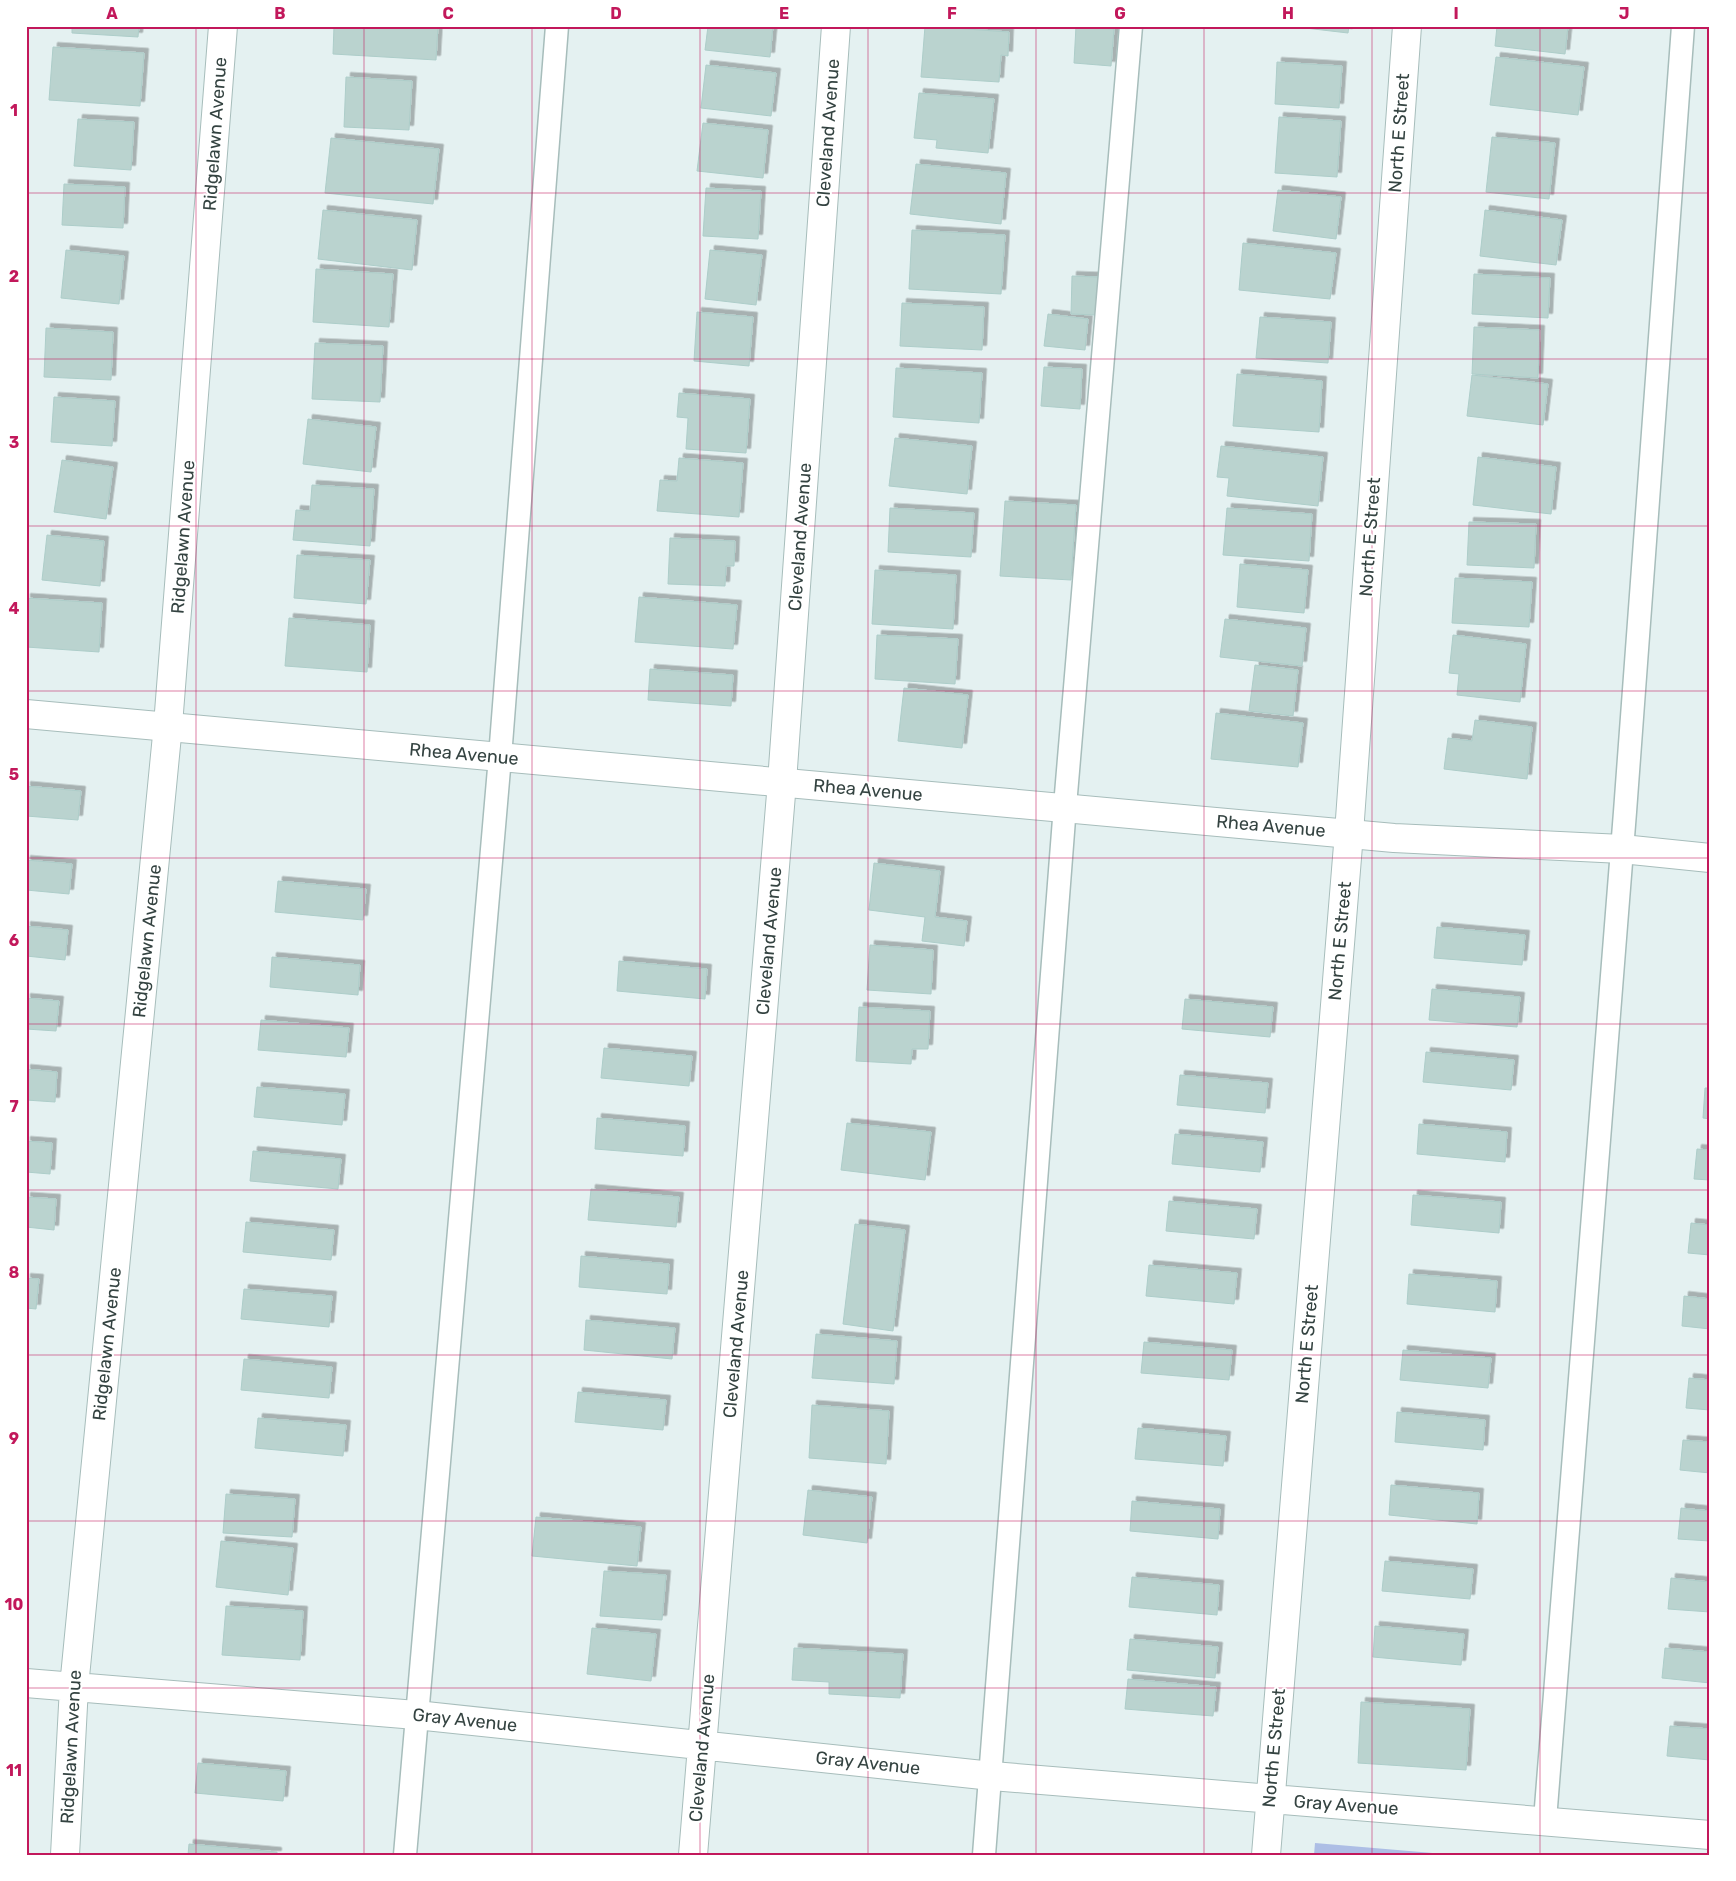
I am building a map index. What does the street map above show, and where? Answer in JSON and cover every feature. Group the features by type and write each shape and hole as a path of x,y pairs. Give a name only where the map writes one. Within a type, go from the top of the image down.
{"street":[{"name":"Ridgelawn Avenue","path":"65,1855 74,1687 168,726 223,26"},
{"name":"Cleveland Avenue","path":"693,1855 782,782 836,26"},
{"name":"North E Street","path":"1266,1855 1269,1799 1349,833 1407,26"},
{"name":"Rhea Avenue","path":"26,714 1065,806 1394,838 1622,850 1710,858"},
{"name":"Gray Avenue","path":"26,1683 416,1715 992,1776 1710,1835"}],"lane":[{"path":"405,1855 500,757 557,26"},
{"path":"984,1855 992,1776 1065,806 1131,26"},
{"path":"1545,1820 1622,850 1683,26"}],"shaded area":[{"path":"1315,1843 1456,1855 1314,1855"}],"building":[{"path":"72,26 139,26 138,37 72,33"},
{"path":"334,26 438,26 436,60 333,54"},
{"path":"708,26 773,26 770,57 705,50"},
{"path":"925,26 1009,32 1008,56 1001,55 999,82 921,77"},
{"path":"1076,26 1114,29 1111,66 1074,63"},
{"path":"1288,26 1349,26 1348,33"},
{"path":"1497,26 1568,26 1565,54 1495,46"},
{"path":"53,47 144,53 140,106 49,100"},
{"path":"1496,57 1584,67 1578,115 1490,105"},
{"path":"1277,62 1342,66 1339,108 1275,104"},
{"path":"706,65 776,73 771,116 701,108"},
{"path":"346,77 412,81 409,130 344,127"},
{"path":"919,93 994,99 988,153 936,148 937,140 914,138"},
{"path":"1279,117 1341,121 1337,177 1275,173"},
{"path":"78,119 134,122 131,170 74,166"},
{"path":"703,123 768,130 763,178 697,171"},
{"path":"1492,137 1555,143 1549,199 1486,192"},
{"path":"331,138 439,149 433,204 325,193"},
{"path":"916,164 1006,173 1001,224 910,214"},
{"path":"64,184 125,187 123,228 62,225"},
{"path":"706,188 761,191 758,239 703,236"},
{"path":"1278,190 1341,197 1336,239 1273,231"},
{"path":"323,210 417,220 412,270 318,259"},
{"path":"1485,210 1562,220 1556,265 1480,256"},
{"path":"912,230 1005,235 1001,294 909,289"},
{"path":"1243,243 1336,253 1330,299 1239,290"},
{"path":"66,250 124,256 119,304 61,298"},
{"path":"710,250 762,255 756,305 705,299"},
{"path":"316,269 393,274 389,327 313,322"},
{"path":"1474,274 1550,278 1548,318 1472,314"},
{"path":"1072,276 1098,277 1096,315 1071,314"},
{"path":"902,303 984,307 982,350 900,346"},
{"path":"697,312 753,317 749,366 694,361"},
{"path":"1048,314 1088,319 1085,350 1044,346"},
{"path":"1260,317 1331,322 1328,363 1256,358"},
{"path":"1474,327 1540,330 1538,378 1472,374"},
{"path":"46,328 113,332 111,380 44,377"},
{"path":"315,343 383,346 380,402 312,399"},
{"path":"1044,367 1082,369 1080,409 1041,406"},
{"path":"896,368 982,373 979,423 893,417"},
{"path":"1237,374 1322,381 1319,432 1233,426"},
{"path":"1472,375 1548,384 1543,425 1467,416"},
{"path":"679,393 750,399 746,453 686,449 688,418 677,417"},
{"path":"54,397 115,401 112,446 51,442"},
{"path":"308,419 376,427 371,472 303,464"},
{"path":"895,438 972,446 967,494 889,486"},
{"path":"1221,446 1323,457 1318,506 1227,496 1229,478 1217,477"},
{"path":"1478,457 1556,467 1551,514 1473,505"},
{"path":"679,458 743,463 739,517 657,511 660,480 677,481"},
{"path":"62,460 113,467 106,519 54,512"},
{"path":"312,485 374,489 370,546 293,540 296,510 310,511"},
{"path":"1005,501 1076,505 1071,580 1000,576"},
{"path":"890,508 974,513 971,557 888,552"},
{"path":"1227,508 1312,514 1309,561 1223,555"},
{"path":"1469,522 1536,524 1534,568 1467,565"},
{"path":"47,535 104,541 100,586 42,580"},
{"path":"670,538 735,541 734,566 726,566 725,586 668,584"},
{"path":"297,555 370,560 366,604 294,598"},
{"path":"1240,564 1308,570 1304,613 1237,607"},
{"path":"875,570 956,575 953,629 872,624"},
{"path":"1455,578 1532,582 1529,627 1452,623"},
{"path":"639,597 737,605 733,649 635,642"},
{"path":"26,598 102,603 99,652 26,647"},
{"path":"289,618 370,625 367,672 285,666"},
{"path":"1225,619 1306,628 1302,666 1220,657"},
{"path":"877,635 958,639 955,684 875,679"},
{"path":"1453,635 1526,644 1520,702 1457,695 1459,674 1449,673"},
{"path":"1255,665 1298,670 1293,716 1249,711"},
{"path":"650,669 733,675 731,706 648,700"},
{"path":"904,688 968,695 962,748 898,741"},
{"path":"1216,713 1303,723 1298,767 1211,759"},
{"path":"1475,720 1532,727 1527,779 1444,769 1448,738 1472,741"},
{"path":"26,786 81,791 78,820 26,816"},
{"path":"26,860 72,864 69,894 26,890"},
{"path":"874,863 940,871 935,917 967,921 964,946 922,941 925,917 869,910"},
{"path":"278,881 366,889 363,920 275,912"},
{"path":"26,926 68,930 65,960 26,956"},
{"path":"1437,927 1525,935 1522,965 1434,958"},
{"path":"870,945 933,950 931,994 867,990"},
{"path":"272,957 360,965 358,995 270,987"},
{"path":"619,961 707,969 705,999 617,991"},
{"path":"1432,989 1520,997 1517,1027 1429,1020"},
{"path":"26,998 59,1001 56,1031 26,1029"},
{"path":"1185,999 1273,1007 1270,1037 1182,1029"},
{"path":"859,1007 930,1011 928,1049 912,1049 911,1064 856,1061"},
{"path":"261,1020 349,1028 346,1057 258,1050"},
{"path":"604,1048 692,1056 689,1086 601,1078"},
{"path":"1426,1052 1514,1060 1511,1090 1423,1082"},
{"path":"26,1069 57,1072 55,1102 26,1100"},
{"path":"1180,1075 1268,1083 1265,1113 1177,1105"},
{"path":"257,1087 345,1094 342,1125 254,1117"},
{"path":"1705,1088 1710,1088 1710,1119 1703,1118"},
{"path":"597,1118 685,1126 683,1156 595,1149"},
{"path":"847,1123 931,1132 925,1180 841,1170"},
{"path":"1419,1124 1507,1132 1505,1162 1417,1154"},
{"path":"1175,1134 1263,1142 1260,1172 1172,1164"},
{"path":"26,1141 52,1143 50,1174 26,1172"},
{"path":"1697,1149 1710,1150 1710,1180 1694,1179"},
{"path":"253,1151 341,1159 338,1189 250,1181"},
{"path":"591,1189 679,1197 676,1227 588,1220"},
{"path":"1413,1195 1501,1202 1499,1233 1411,1225"},
{"path":"26,1197 56,1199 54,1230 26,1227"},
{"path":"1169,1201 1257,1209 1254,1239 1166,1231"},
{"path":"246,1222 334,1230 331,1260 243,1252"},
{"path":"1691,1223 1710,1225 1710,1255 1688,1253"},
{"path":"855,1224 905,1230 893,1331 843,1324"},
{"path":"581,1256 669,1264 667,1294 579,1287"},
{"path":"1149,1265 1237,1273 1234,1304 1146,1296"},
{"path":"1409,1274 1497,1281 1495,1312 1407,1304"},
{"path":"26,1278 39,1279 36,1309 26,1308"},
{"path":"244,1289 332,1296 329,1327 241,1319"},
{"path":"1684,1296 1710,1299 1710,1329 1682,1326"},
{"path":"586,1320 675,1328 672,1359 584,1350"},
{"path":"816,1334 897,1341 894,1384 812,1378"},
{"path":"1144,1342 1232,1350 1229,1380 1141,1373"},
{"path":"1403,1350 1491,1358 1488,1388 1400,1380"},
{"path":"244,1359 332,1367 329,1398 241,1390"},
{"path":"1689,1378 1710,1380 1710,1410 1686,1408"},
{"path":"578,1392 666,1400 663,1430 575,1422"},
{"path":"812,1405 889,1411 886,1464 809,1458"},
{"path":"1397,1412 1485,1420 1483,1450 1395,1442"},
{"path":"258,1418 346,1425 343,1456 255,1448"},
{"path":"1138,1428 1226,1436 1223,1466 1135,1459"},
{"path":"1683,1440 1710,1442 1710,1473 1680,1470"},
{"path":"1391,1485 1479,1493 1477,1524 1389,1515"},
{"path":"808,1490 872,1497 867,1543 803,1535"},
{"path":"226,1494 295,1499 292,1537 223,1533"},
{"path":"1132,1501 1220,1509 1218,1539 1130,1531"},
{"path":"1681,1508 1710,1511 1710,1541 1678,1539"},
{"path":"536,1517 641,1527 637,1566 532,1556"},
{"path":"221,1541 293,1548 288,1595 216,1587"},
{"path":"1385,1561 1473,1569 1470,1599 1382,1591"},
{"path":"604,1571 666,1575 662,1620 600,1616"},
{"path":"1132,1577 1219,1585 1217,1615 1129,1607"},
{"path":"1671,1578 1710,1582 1710,1612 1668,1609"},
{"path":"226,1606 303,1611 300,1660 222,1655"},
{"path":"1375,1626 1464,1634 1461,1665 1373,1657"},
{"path":"592,1628 656,1634 651,1681 587,1674"},
{"path":"1130,1639 1218,1647 1215,1678 1127,1670"},
{"path":"794,1648 903,1654 900,1698 829,1694 829,1682 792,1680"},
{"path":"1665,1648 1710,1652 1710,1683 1662,1678"},
{"path":"1128,1679 1216,1687 1213,1716 1125,1709"},
{"path":"1361,1702 1470,1709 1466,1770 1358,1763"},
{"path":"1670,1726 1710,1729 1710,1760 1667,1756"},
{"path":"198,1763 286,1771 283,1801 195,1793"},
{"path":"189,1844 277,1852 277,1855 188,1855"}]}
